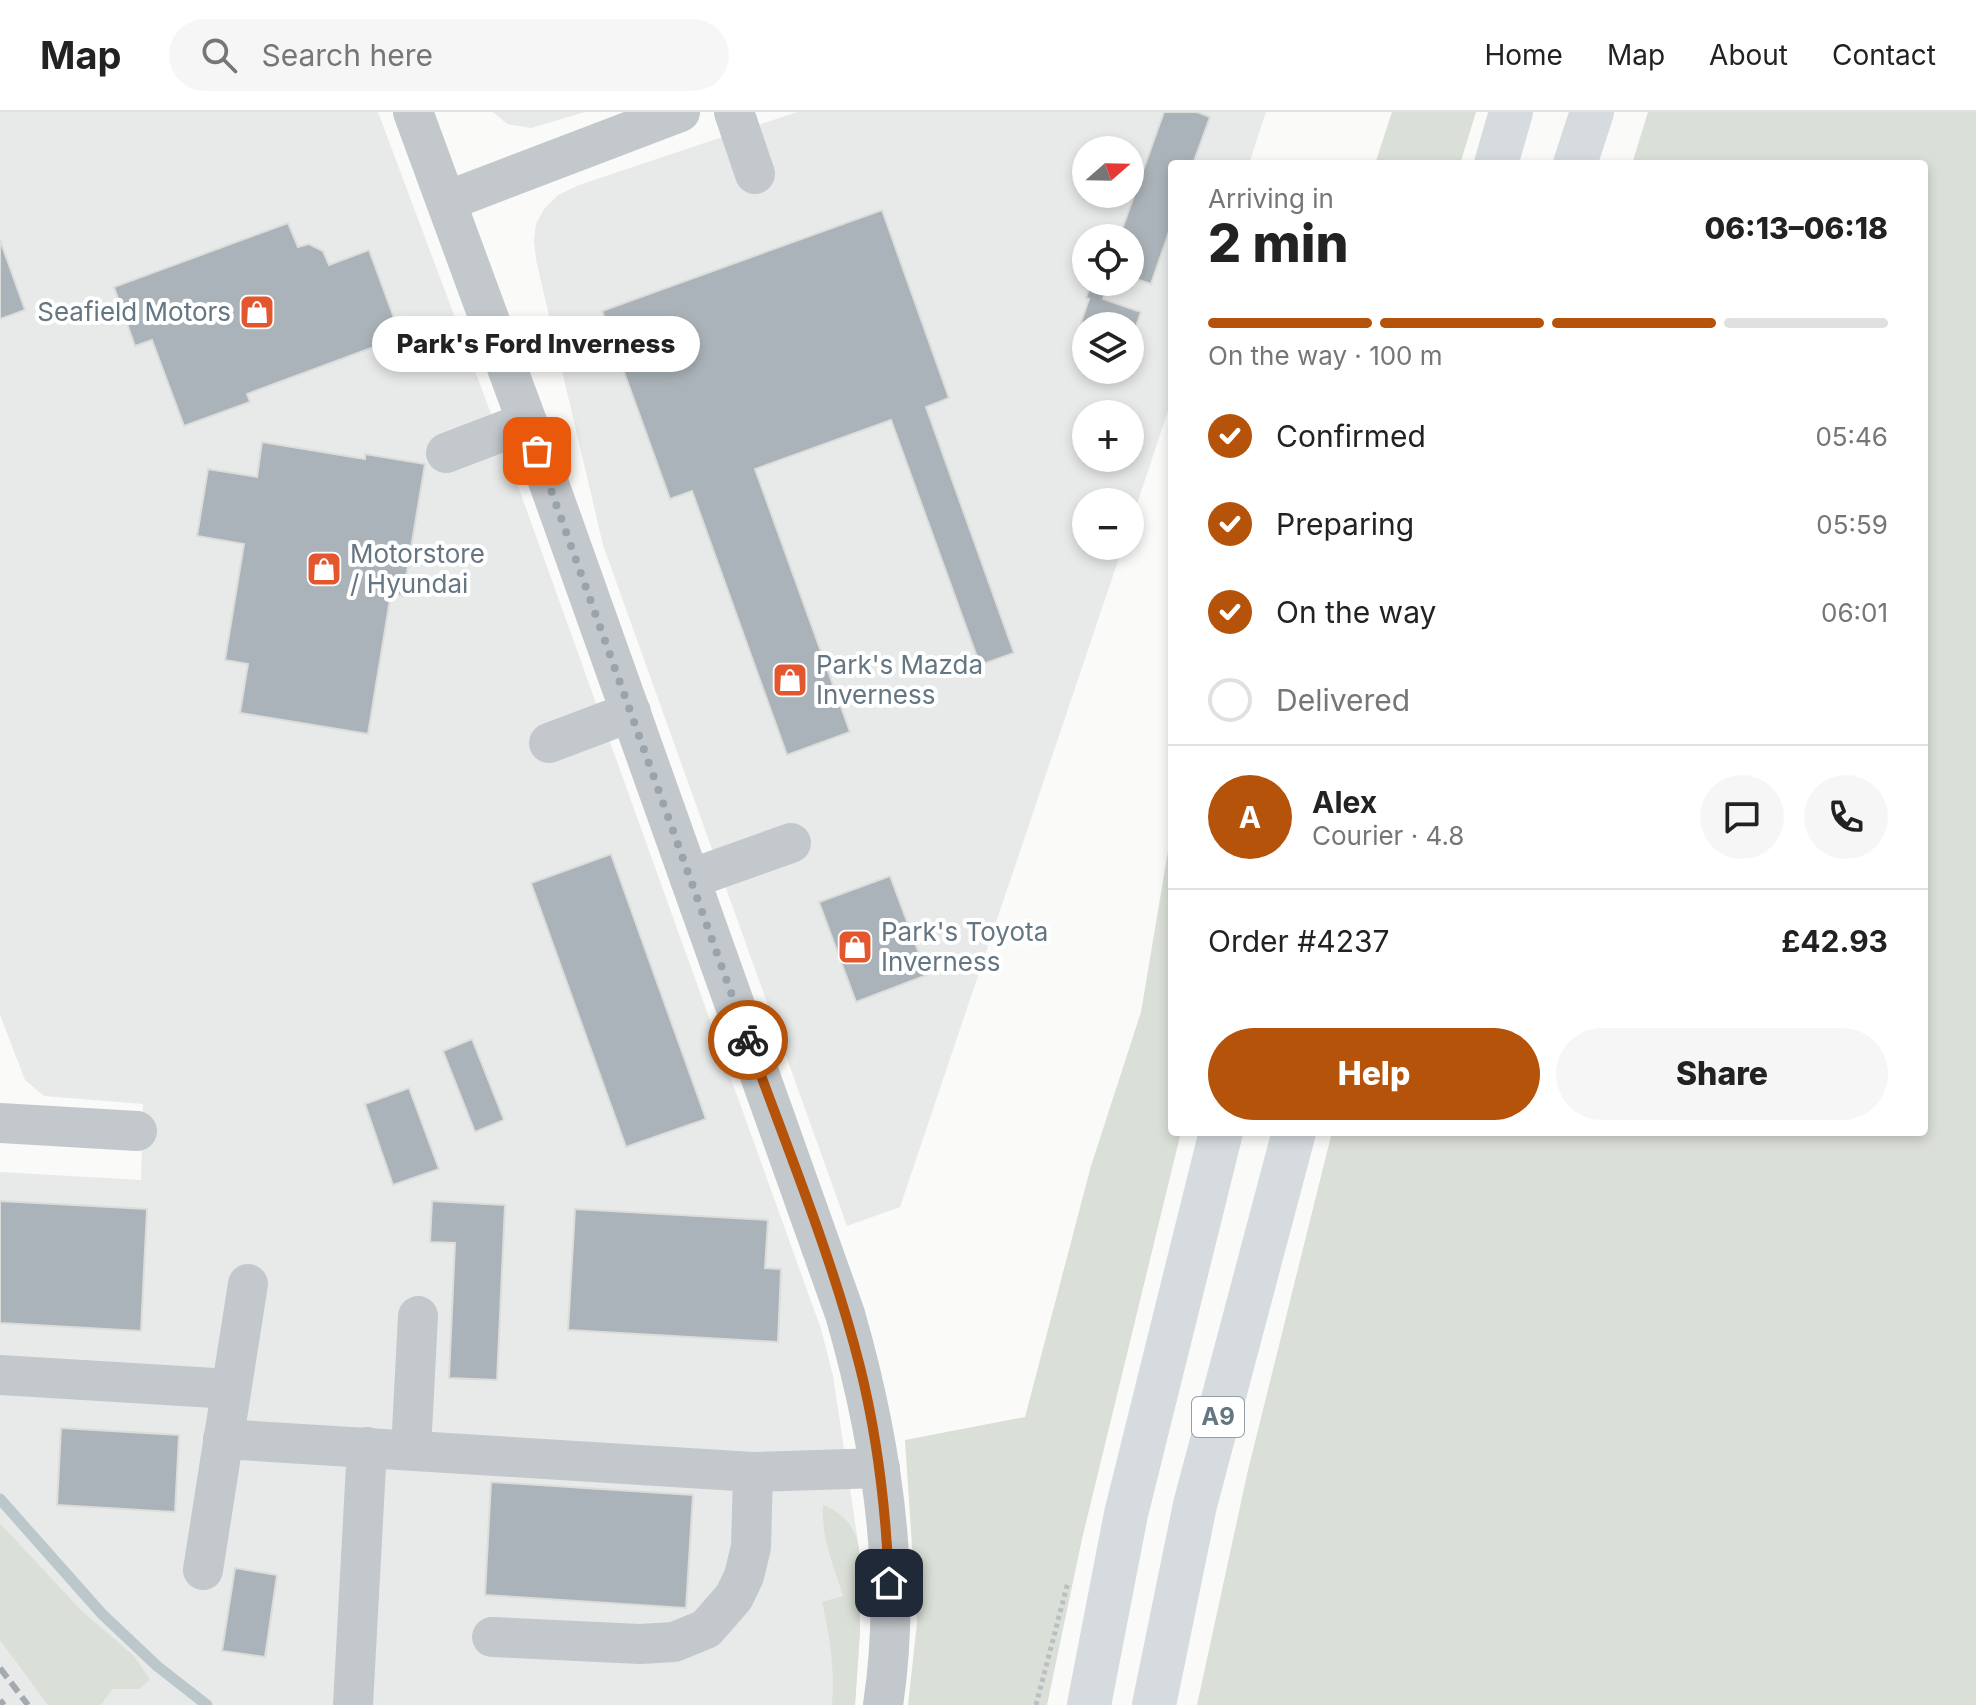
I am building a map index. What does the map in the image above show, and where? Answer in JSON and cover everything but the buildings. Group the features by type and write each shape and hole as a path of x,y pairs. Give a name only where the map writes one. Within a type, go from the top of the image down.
{"highway":[{"path":"1497,160 1511,112"},
{"path":"1576,160 1592,112"},
{"name":"A9","path":"1089,1705 1126,1514 1220,1136"},
{"name":"A9","path":"1154,1705 1195,1505 1293,1136"}],"street":[{"path":"413,112 527,422 845,1314 860,1367 880,1468 889,1583 883,1705"},
{"path":"447,201 680,112"},
{"path":"734,112 755,174"},
{"path":"446,453 527,422"},
{"path":"549,743 631,712"},
{"path":"690,879 791,843"},
{"path":"0,1123 137,1131"},
{"path":"203,1570 248,1284"},
{"path":"411,1450 418,1316"},
{"path":"0,1375 231,1389"},
{"path":"223,1439 753,1472 880,1468"},
{"path":"353,1705 367,1447"},
{"path":"492,1637 640,1644 674,1642 706,1629 734,1597 744,1576 751,1547 753,1472"}],"shaded area":[{"path":"0,112 378,112 514,475 821,1329 833,1376 859,1548 860,1632 855,1705 101,1705 113,1689 140,1689 150,1679 134,1656 81,1610 0,1523 0,1172 141,1180 143,1104 44,1096 25,1080 0,1015"},
{"path":"493,112 585,112 531,128 507,124"},
{"path":"797,112 1266,112 1250,160 1168,160 1168,411 1142,488 1072,488 1072,560 1118,560 900,1207 847,1226 603,545 536,260 536,224 544,209 558,195 579,185"},
{"path":"1392,112 1476,112 1461,160 1376,160"},
{"path":"1648,112 1976,112 1976,1705 1197,1705 1248,1470 1331,1136 1928,1136 1928,160 1633,160"},
{"path":"1168,851 1168,1136 1180,1136 1082,1539 1047,1705 908,1705 917,1623 905,1440 1025,1417 1091,1166 1141,1012"},
{"path":"823,1505 847,1521 859,1548 860,1632 855,1705 832,1705 831,1653 822,1602 843,1596 826,1540"},
{"path":"0,1523 81,1610 134,1656 150,1679 140,1689 113,1689 101,1705 48,1705 0,1640"},
{"path":"0,1587 91,1705 0,1705"}],"waterway":[{"path":"0,1499 102,1614 157,1666 207,1705"}],"railway":[{"path":"0,1668 28,1705"},
{"path":"0,1700 4,1705"}],"way so far":[{"path":"537,451 748,1040"}],"place":[{"name":"Seafield Motors","path":"257,312"},
{"name":"Park's Ford Inverness","path":"537,451"},
{"name":"Motorstore / Hyundai","path":"324,569"},
{"name":"Park's Mazda Inverness","path":"790,680"},
{"name":"Park's Toyota Inverness","path":"855,947"}],"route":[{"path":"748,1040 845,1314 860,1367 880,1468 889,1583"}]}
